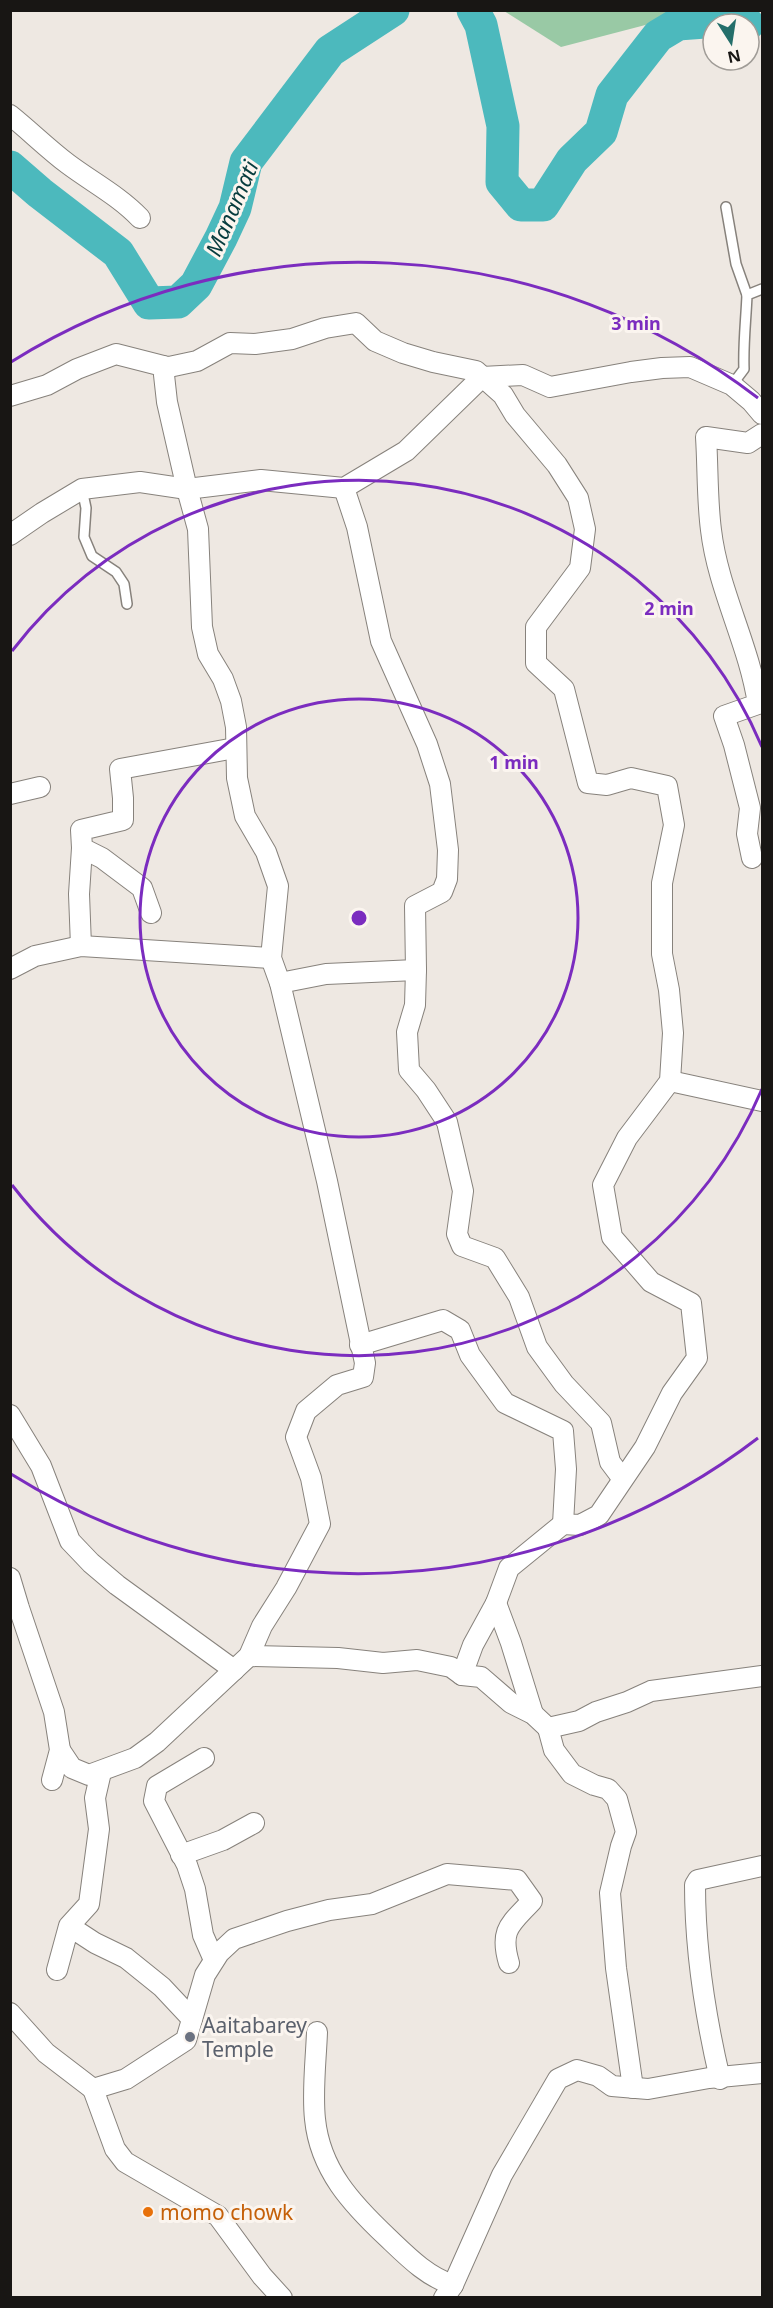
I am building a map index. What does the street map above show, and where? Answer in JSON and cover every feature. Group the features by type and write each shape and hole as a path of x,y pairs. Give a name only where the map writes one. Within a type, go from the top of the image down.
{"street":[{"path":"10,116 95,185 128,205 140,218"},
{"path":"10,396 47,385 77,369 116,354 169,368 197,361 230,344 255,344 292,339 325,328 356,323 375,341 403,353 476,371 503,395 514,415 557,465 578,498 585,530 580,568 536,627 536,663 564,688 588,783 607,785 631,778 668,786 674,825 662,883 662,954 669,990 673,1033 670,1081 627,1138 603,1185 612,1237 651,1281 691,1303 697,1358 672,1393 645,1447 599,1515 580,1525 563,1524 509,1568 496,1603 473,1645 462,1675"},
{"path":"60,1750 72,1768 89,1775 135,1758 157,1742 249,1656 262,1626 286,1588 320,1524 311,1478 296,1437 306,1411 338,1385 363,1377 365,1363 327,1181 280,983 271,958 278,886 266,852 245,816 237,778 236,728 231,701 223,679 208,654 202,627 198,529 167,402 163,366"},
{"path":"10,535 82,489 140,482 187,489 261,480 344,488 406,451 482,377 523,375 550,387 631,372 690,367 732,385 762,414"},
{"path":"752,858 747,834 750,808 724,716 758,704 754,675 732,616 711,530 706,437 748,443 762,434"},
{"path":"344,488 357,527 381,641 427,744 440,784 448,850 447,879 442,892 415,906 415,1005 407,1032 409,1070 426,1089 447,1122 463,1191 457,1234 462,1245 495,1258 519,1298 537,1347 564,1384 601,1423 610,1462 622,1478"},
{"path":"81,946 81,830 123,820 120,769 235,748"},
{"path":"10,794 40,788"},
{"path":"82,848 102,858 142,888 151,913"},
{"path":"10,969 35,956 81,946 271,958"},
{"path":"280,983 326,974 416,970"},
{"path":"670,1081 762,1101"},
{"path":"360,1345 443,1320 460,1330 470,1355 505,1403 563,1431 566,1469 563,1524"},
{"path":"10,1415 41,1466 70,1541 117,1586 234,1670"},
{"path":"10,1578 54,1712 60,1750 52,1780"},
{"path":"496,1603 533,1714"},
{"path":"249,1656 338,1658 383,1663 417,1660 451,1667 462,1675 481,1677 512,1703 533,1714 548,1728 554,1750 572,1774 608,1789 617,1799 626,1832 610,1893 616,1968 633,2088"},
{"path":"548,1728 579,1721 651,1691 762,1676"},
{"path":"204,1758 157,1786 154,1801 195,1889 203,1935 214,1960"},
{"path":"102,1772 95,1798 99,1829 89,1904 69,1926 95,1943 126,1958 162,1987 192,2019"},
{"path":"181,1855 223,1840 254,1823"},
{"path":"720,2079 708,2024 695,1934 695,1886 698,1880 762,1866"},
{"path":"93,2089 126,2079 186,2040 205,1975 214,1960 234,1939 250,1933 329,1910 372,1904 402,1890 447,1874 517,1880 532,1901 507,1928 504,1949 508,1963"},
{"path":"10,2013 45,2053 93,2089 115,2149 125,2162 218,2216 262,2276 282,2298"},
{"path":"317,2032 314,2117 317,2136 332,2175 361,2213 448,2291 502,2175 558,2079 577,2070 598,2076 612,2086 648,2089 709,2078 720,2079 762,2073"}],"lane":[{"path":"726,207 736,264 747,296 743,347 744,369 732,385"},
{"path":"747,296 762,289"},
{"path":"82,489 86,508 84,537 92,555 116,572 124,584 127,604"}],"green space":[{"path":"504,11 693,11 561,47"}],"waterway":[{"name":"Manamati","path":"10,167 118,253 149,303 178,302 196,285 221,238 235,208 246,162 330,51 393,10"},
{"name":"Manamati","path":"473,10 481,25 503,126 502,182 521,205 543,205 572,160 601,132 612,95 658,36 678,24 701,22"}],"place":[{"name":"Aaitabarey Temple","path":"190,2037"},
{"name":"momo chowk","path":"148,2212"}]}
